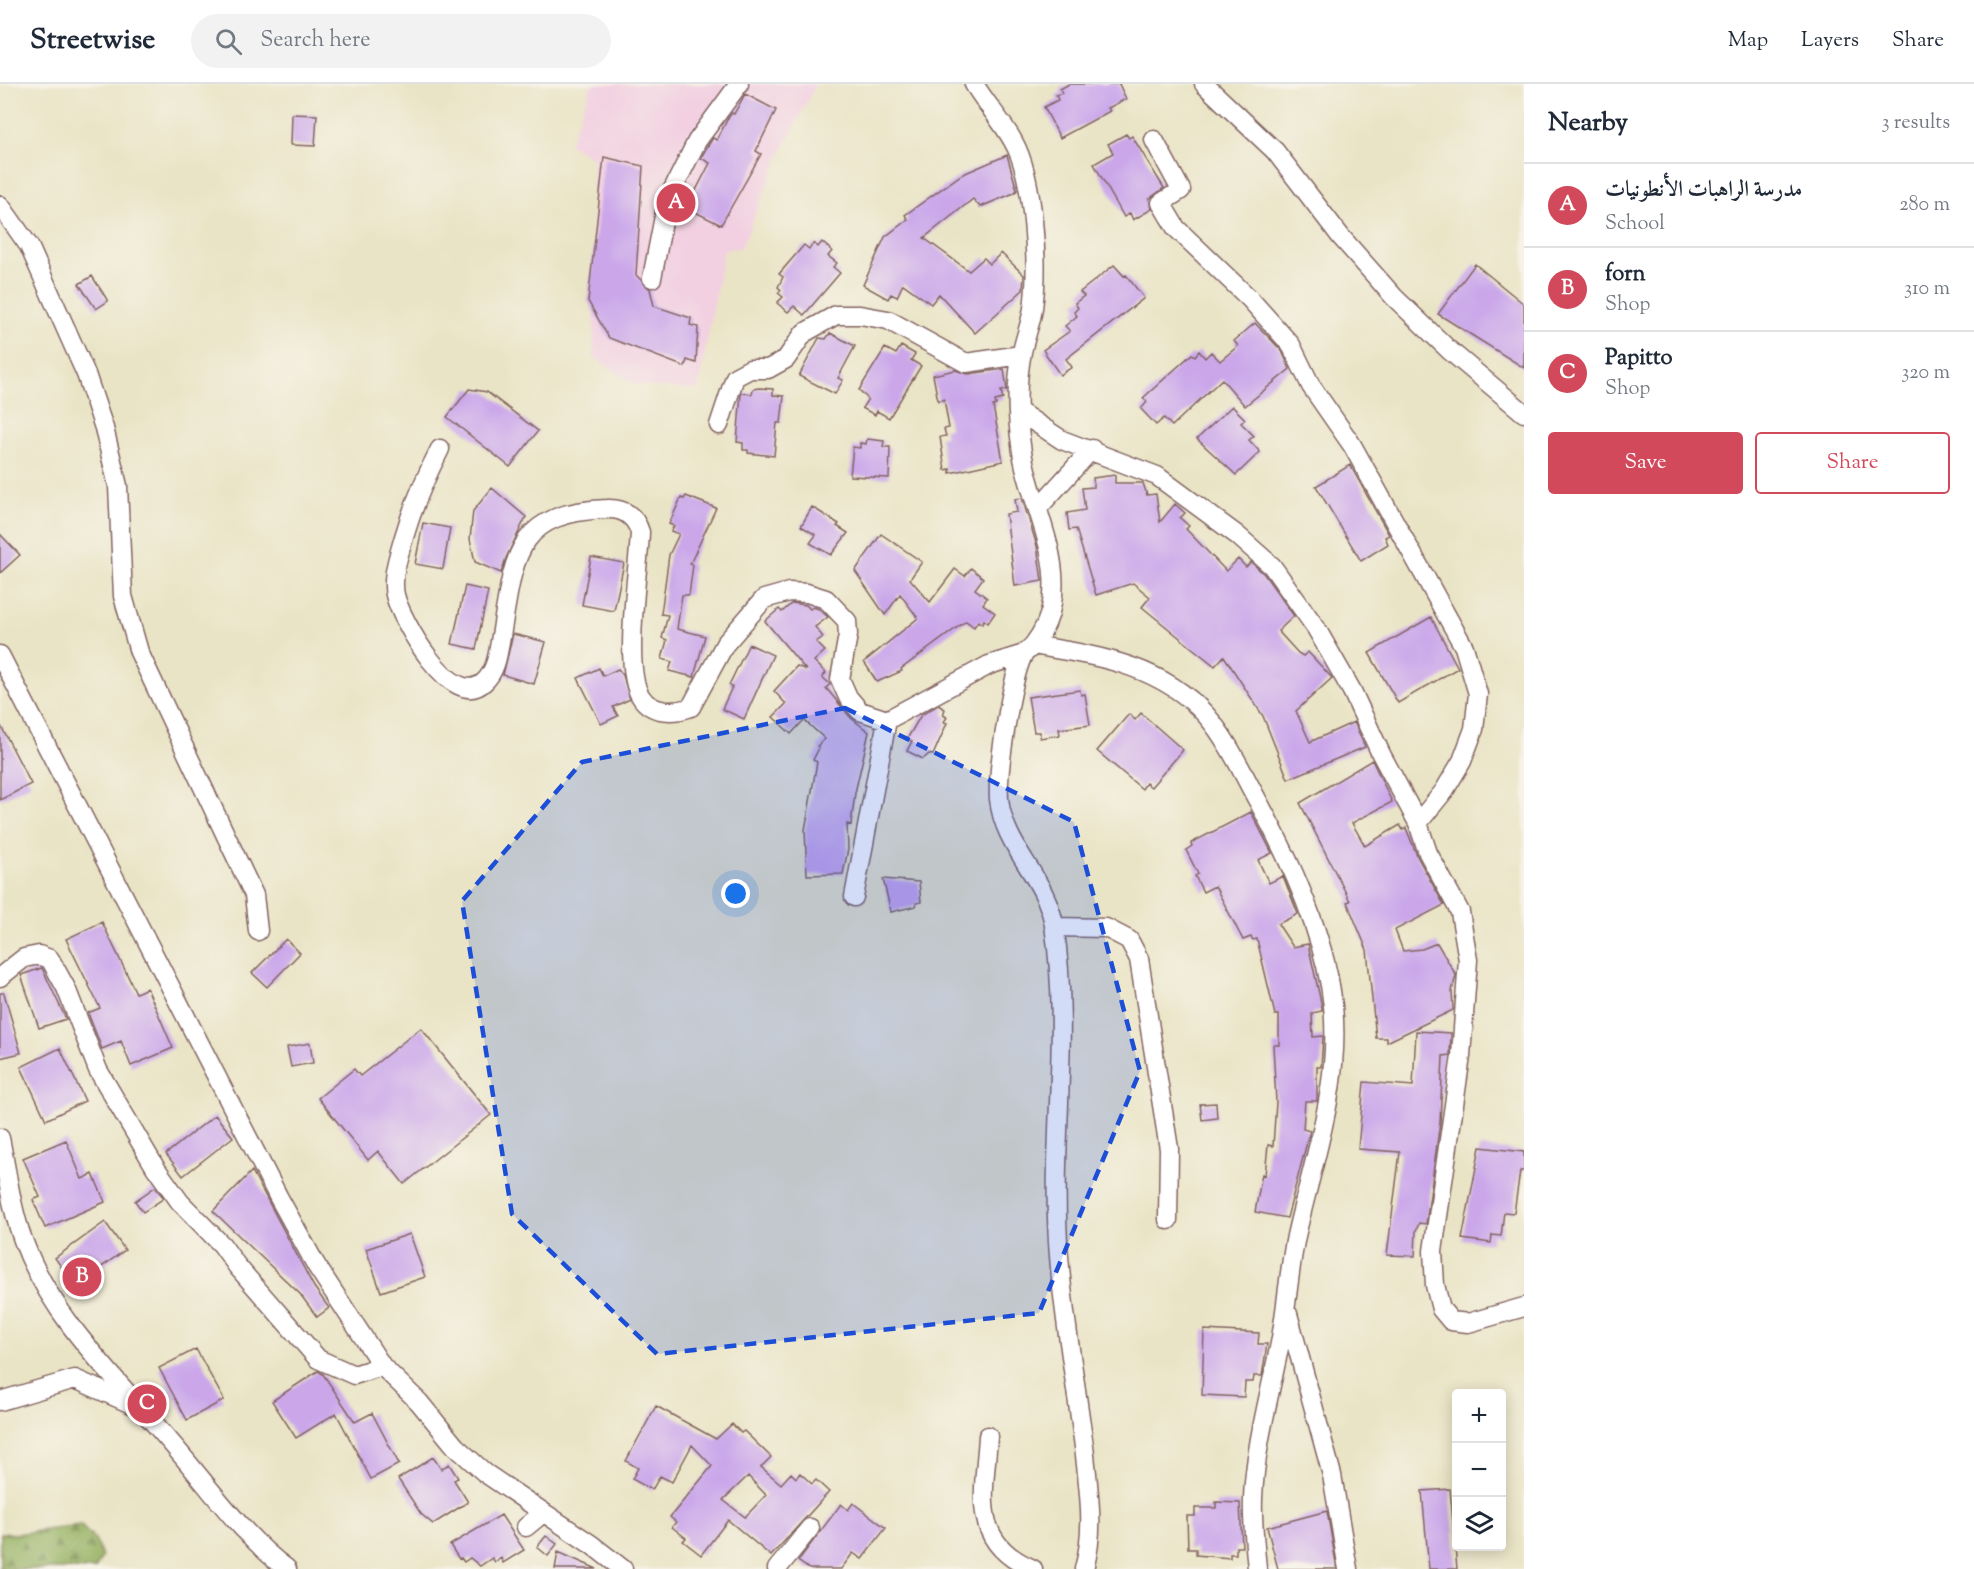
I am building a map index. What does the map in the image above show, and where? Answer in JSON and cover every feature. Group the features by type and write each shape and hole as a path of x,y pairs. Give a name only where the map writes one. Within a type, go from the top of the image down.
{"street":[{"path":"652,278 668,201 697,141 739,84"},
{"path":"974,84 1014,142 1026,171 1035,287 1033,312 1022,355 1018,411 1021,447 1048,547 1053,598 1049,618 1028,650 1007,717 999,795 1002,819 1010,838 1036,876 1054,927 1060,993 1057,1209 1069,1341 1078,1390 1092,1512 1092,1534 1084,1569"},
{"path":"1204,84 1275,152 1341,237 1394,297 1449,350 1524,413"},
{"path":"1154,140 1181,190 1161,203 1176,228 1250,299 1291,345 1311,386 1352,445 1464,647 1478,694 1474,729 1450,781 1418,823"},
{"path":"0,205 29,246 86,374 104,428 118,486 120,570 128,618 139,652 254,896 258,931"},
{"path":"719,425 735,377 750,369 768,369 786,359 804,333 836,315 860,315 888,320 966,363 1022,355"},
{"path":"1018,411 1062,440 1092,449 1157,476 1237,535 1272,566 1316,628 1352,691 1381,754 1418,823 1428,853 1460,912 1468,960 1467,1000 1461,1056 1433,1251 1435,1285 1441,1309 1451,1322 1468,1323 1524,1307"},
{"path":"440,449 417,495 395,568 394,593 415,637 431,660 461,687 475,688 484,682 494,669 515,563 526,539 549,518 568,513 614,508 629,514 636,522 640,532 634,603 633,653 636,685 641,698 652,706 671,712 691,707 724,644 764,599 789,592 807,593 826,599 847,621 848,635 840,680 848,697 860,711 887,720 989,664 1028,650 1111,658 1162,680 1205,714 1225,741 1264,812 1316,931 1333,1007 1334,1065 1322,1140 1296,1236 1286,1306 1257,1454 1252,1499 1257,1569"},
{"path":"1038,508 1092,449"},
{"path":"0,655 279,1198 316,1265 382,1366 419,1402 455,1446 485,1473 592,1545 623,1569"},
{"path":"854,897 887,720"},
{"path":"1054,927 1106,928 1129,940 1139,959 1169,1149 1168,1220"},
{"path":"0,976 24,958 39,955 50,960 66,988 98,1070 155,1167 180,1202 222,1245 251,1283 318,1359 354,1376 382,1366"},
{"path":"0,1138 16,1218 23,1240 54,1301 81,1338 234,1518 264,1552 287,1569"},
{"path":"1286,1306 1332,1475 1348,1569"},
{"path":"0,1401 75,1379 142,1408"},
{"path":"988,1436 983,1516 996,1542 1004,1552 1033,1569"},
{"path":"526,1527 543,1513"},
{"path":"777,1569 810,1528"}],"highlighted area":[{"path":"845,708 1074,822 1140,1071 1039,1313 657,1354 512,1214 462,901 582,762"}],"shaded area":[{"path":"592,84 816,84 780,155 741,248 724,249 698,390 636,385 594,357 593,158 569,144"}],"green space":[{"path":"80,1525 96,1541 102,1557 95,1569 0,1569 0,1533 18,1534"}],"building":[{"path":"1069,84 1119,84 1126,99 1108,108 1110,111 1060,138 1044,107 1058,100 1056,95 1062,93 1060,89"},
{"path":"745,94 776,110 756,151 761,154 721,225 693,211 695,207 689,204 710,163 701,158 713,138 717,140 728,118 732,113 734,114"},
{"path":"292,114 317,115 315,146 291,145"},
{"path":"1126,134 1129,138 1132,136 1164,188 1149,199 1152,209 1133,220 1130,213 1124,217 1094,164 1113,153 1108,144"},
{"path":"1007,155 1017,190 1014,193 980,207 973,199 924,238 969,271 984,258 990,264 1001,253 1024,275 1023,290 975,333 939,294 931,304 903,284 897,297 891,294 888,299 863,285 885,237 908,219 905,215 961,175"},
{"path":"604,157 643,166 636,275 650,289 654,306 691,318 690,325 698,327 696,363 687,360 685,367 609,338 588,301"},
{"path":"822,242 832,251 828,256 837,263 833,267 840,273 804,315 794,306 788,312 777,303 783,297 778,293 781,290 778,287 783,277 779,274 804,245 809,249 814,243 818,247"},
{"path":"1475,264 1524,304 1524,368 1438,314"},
{"path":"1114,265 1124,276 1126,275 1144,298 1066,359 1072,367 1060,375 1043,350 1070,331 1065,326 1077,316 1074,312 1078,308 1075,303 1084,296 1080,292"},
{"path":"92,276 108,301 96,309 79,284"},
{"path":"1255,323 1282,351 1290,369 1245,406 1222,379 1172,426 1164,418 1156,425 1141,409 1147,402 1143,398 1192,354 1195,356 1199,351 1205,358 1211,352 1220,361 1238,346 1234,341"},
{"path":"830,333 855,346 838,378 843,380 835,394 799,376 819,338 826,339"},
{"path":"901,346 915,354 911,360 921,366 889,418 877,411 875,415 862,408 868,399 859,390 885,348 896,354"},
{"path":"1004,369 1007,390 1001,391 1003,399 995,401 996,405 993,406 1003,461 950,473 950,469 945,470 940,437 946,436 944,429 949,428 944,399 938,401 933,375 955,370 968,374"},
{"path":"469,389 487,392 538,431 510,467 447,417"},
{"path":"753,389 773,389 773,395 784,396 781,423 777,423 774,456 748,453 748,450 743,450 743,443 737,442 741,393 752,394"},
{"path":"1232,406 1245,419 1241,423 1254,436 1249,440 1260,452 1236,475 1197,439"},
{"path":"867,439 884,441 883,447 890,447 889,478 850,476 853,447 860,448 860,443 866,444"},
{"path":"1350,465 1389,535 1385,537 1388,544 1361,561 1316,486"},
{"path":"1115,475 1115,483 1143,483 1147,495 1156,494 1160,522 1175,504 1185,513 1180,518 1189,526 1186,529 1226,571 1238,559 1246,567 1251,562 1264,574 1294,616 1278,631 1298,653 1303,656 1308,652 1332,678 1296,711 1310,742 1354,722 1365,747 1288,779 1263,716 1224,656 1215,666 1191,647 1142,607 1150,597 1133,583 1096,595 1076,529 1069,530 1067,513 1085,510 1082,488 1094,487 1093,478"},
{"path":"492,488 526,517 501,573 475,562 470,539 473,511"},
{"path":"686,496 716,508 690,564 693,565 689,595 682,595 677,629 705,636 694,677 669,671 672,662 662,659 667,640 662,638 668,615 661,614 669,555 679,534 671,531 674,526 669,524 681,498 684,499"},
{"path":"1022,498 1037,546 1042,581 1015,586 1006,514 1017,512 1015,499"},
{"path":"812,507 839,524 837,526 848,533 831,555 810,543 816,535 801,526"},
{"path":"423,523 450,528 443,569 415,564"},
{"path":"0,534 20,555 0,573"},
{"path":"881,534 922,562 910,579 930,602 955,569 965,576 971,568 983,578 975,589 987,598 983,604 995,613 988,623 984,620 982,624 978,621 974,627 966,621 901,669 902,671 877,682 864,662 918,618 900,594 885,615 855,571"},
{"path":"591,557 624,563 614,611 582,605"},
{"path":"465,586 488,591 476,649 452,644"},
{"path":"792,603 806,605 810,609 813,607 819,609 828,617 815,627 823,637 816,642 825,651 814,661 826,673 822,677 830,684 826,688 851,718 869,732 855,793 851,825 847,824 848,849 843,874 807,875 805,830 817,762 813,760 819,748 817,746 825,739 804,720 791,734 773,717 786,704 774,691 797,666 806,670 765,621 779,609 782,612"},
{"path":"1431,617 1458,668 1398,703 1369,653"},
{"path":"513,634 546,642 534,684 503,675"},
{"path":"749,644 773,655 744,719 722,709 732,687 729,685"},
{"path":"599,668 603,676 618,669 623,675 630,699 613,707 618,716 601,724 578,678"},
{"path":"1080,690 1081,695 1085,694 1090,725 1059,729 1060,735 1040,738 1040,732 1034,732 1028,697"},
{"path":"938,705 945,709 943,715 947,717 944,722 947,723 933,755 929,754 923,759 907,751 912,741 907,739 921,715"},
{"path":"1141,713 1183,750 1151,787 1146,783 1142,789 1097,751 1129,714 1135,720"},
{"path":"0,724 31,784 0,800"},
{"path":"1372,760 1392,802 1352,823 1365,846 1400,825 1403,830 1406,828 1418,858 1444,905 1395,930 1403,951 1422,949 1437,943 1456,975 1452,991 1453,1010 1387,1042 1387,1038 1376,1038 1367,950 1347,902 1350,901 1300,803"},
{"path":"1251,812 1272,853 1258,860 1269,883 1283,876 1298,914 1278,924 1293,947 1308,944 1322,1007 1322,1011 1312,1013 1313,1037 1323,1036 1321,1067 1317,1067 1317,1101 1305,1101 1303,1129 1310,1131 1287,1218 1255,1212 1262,1174 1265,1175 1268,1145 1273,1146 1276,1102 1273,1045 1279,1045 1279,1015 1275,1015 1257,939 1253,940 1251,937 1243,940 1215,886 1203,892 1195,876 1198,874 1186,850 1192,846 1191,843"},
{"path":"883,879 919,882 921,902 916,903 916,906 891,912"},
{"path":"102,922 136,993 147,988 173,1048 131,1066 121,1041 102,1049 88,1013 100,1008 66,939"},
{"path":"286,939 300,953 267,987 252,973"},
{"path":"42,968 66,1019 39,1028 21,975"},
{"path":"0,993 4,993 21,1053 0,1058"},
{"path":"421,1028 491,1115 404,1184 378,1151 368,1160 318,1098 354,1069 360,1076"},
{"path":"1416,1031 1451,1033 1450,1055 1443,1056 1440,1122 1426,1224 1419,1223 1416,1231 1415,1256 1387,1255 1400,1152 1358,1149 1364,1082 1413,1086"},
{"path":"310,1043 313,1063 291,1067 287,1047"},
{"path":"60,1048 85,1101 46,1120 21,1067"},
{"path":"1216,1103 1217,1118 1202,1120 1200,1104"},
{"path":"215,1115 233,1137 183,1176 166,1154"},
{"path":"66,1140 82,1179 93,1174 105,1202 45,1228 33,1200 40,1197 23,1158"},
{"path":"1480,1147 1524,1152 1524,1171 1520,1171 1514,1213 1504,1212 1501,1236 1492,1235 1491,1243 1462,1239"},
{"path":"252,1171 314,1287 329,1308 317,1317 300,1294 213,1211"},
{"path":"155,1187 164,1198 143,1212 135,1201"},
{"path":"105,1222 125,1250 75,1286 55,1258"},
{"path":"410,1234 425,1277 381,1292 366,1249"},
{"path":"1204,1330 1259,1333 1258,1344 1267,1344 1262,1376 1254,1376 1253,1382 1245,1382 1244,1397 1202,1395"},
{"path":"196,1349 224,1400 187,1420 159,1368"},
{"path":"318,1371 323,1374 355,1422 372,1413 399,1464 371,1479 336,1413 296,1438 272,1401"},
{"path":"656,1406 716,1439 732,1424 741,1433 744,1431 771,1457 761,1467 781,1484 791,1473 796,1478 800,1473 812,1484 816,1480 829,1492 771,1556 728,1520 701,1555 683,1541 686,1538 672,1527 676,1522 670,1517 712,1466 692,1445 672,1482 660,1476 652,1490 632,1479 638,1468 626,1461","holes":["748,1476 766,1495 745,1517 723,1500"]},
{"path":"433,1457 441,1469 449,1464 458,1478 454,1480 468,1502 433,1524 421,1514 398,1479"},
{"path":"1450,1489 1452,1551 1455,1551 1457,1569 1429,1569 1422,1491"},
{"path":"1216,1502 1240,1503 1242,1547 1236,1547 1236,1554 1230,1554 1230,1558 1196,1555 1196,1549 1188,1549 1187,1516 1195,1516 1195,1508 1216,1508"},
{"path":"853,1503 886,1528 862,1559 853,1553 841,1569 809,1569 798,1561 841,1504 848,1510"},
{"path":"1327,1511 1337,1569 1278,1569 1267,1527"},
{"path":"501,1515 524,1550 503,1563 501,1558 495,1562 492,1558 480,1566 470,1558 464,1562 461,1558 459,1559 450,1545"},
{"path":"546,1536 557,1544 548,1556 537,1547"},
{"path":"558,1552 597,1569 555,1569"}],"place":[{"name":"مدرسة الراهبات الأنطونيات","path":"676,203"},
{"name":"forn","path":"82,1277"},
{"name":"Papitto","path":"147,1404"}]}
